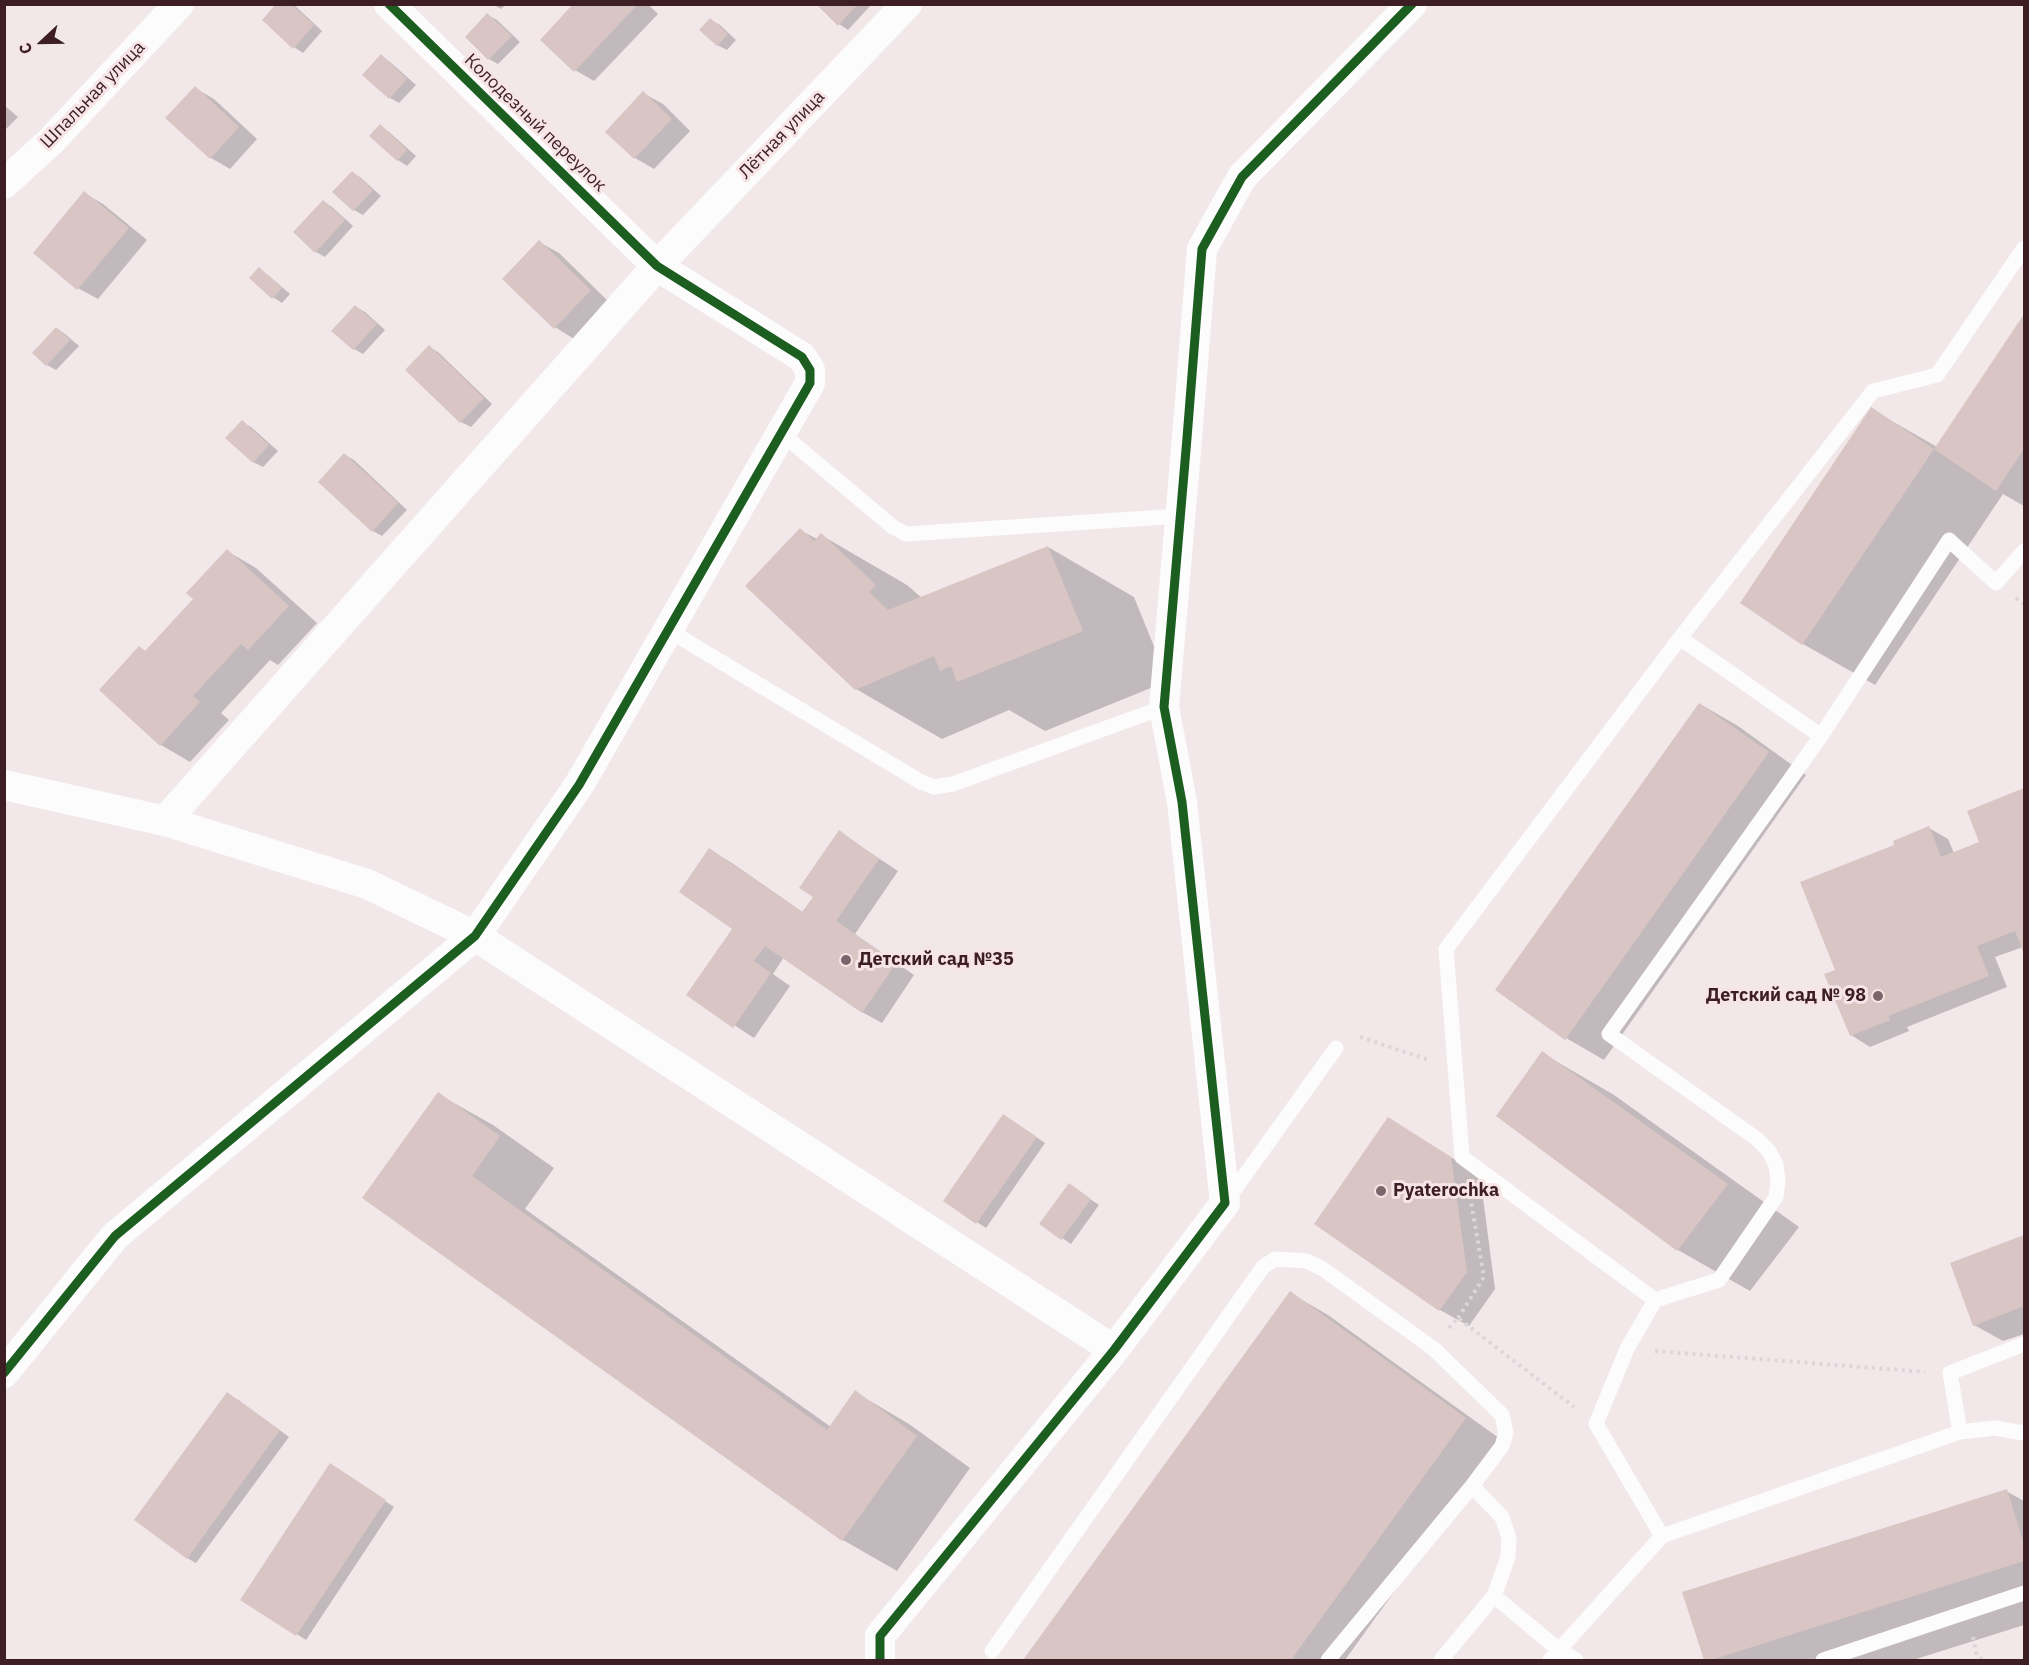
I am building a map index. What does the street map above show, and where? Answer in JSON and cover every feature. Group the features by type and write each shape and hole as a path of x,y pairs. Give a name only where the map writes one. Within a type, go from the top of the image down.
{"street":[{"name":"Шпальная улица","path":"4,184 51,141 179,4"},
{"name":"Колодезный переулок","path":"4,1373 115,1236 475,936 579,785 810,382 810,370 802,357 657,266 389,4"},
{"name":"Лётная улица","path":"165,821 657,266 907,4"},
{"path":"880,1660 880,1636 1114,1350 1225,1203 1182,802 1164,707 1202,249 1242,177 1412,4"},
{"path":"4,784 165,821 367,884 475,936 1114,1350"}],"lane":[{"path":"1655,1300 1462,1157 1446,949 1680,638 1873,392 1938,375 2025,248"},
{"path":"781,434 893,527 906,534 1180,516"},
{"path":"1662,1536 1596,1424 1627,1349 1655,1300 1719,1280 1776,1197 1778,1182 1776,1165 1769,1151 1757,1139 1610,1034 1821,736 1949,540 1996,584 2025,551"},
{"path":"668,630 921,782 934,787 953,784 1164,707"},
{"path":"1680,638 1821,736"},
{"path":"1225,1203 1336,1048"},
{"path":"992,1651 1263,1267 1275,1259 1306,1261 1323,1269 1434,1348 1502,1415 1506,1433 1502,1446 1472,1486 1328,1660"},
{"path":"1960,1432 1950,1373 2025,1344"},
{"path":"1554,1655 1662,1536 1960,1432 1995,1428 2025,1433"},
{"path":"1441,1660 1494,1596 1508,1557 1509,1538 1502,1517 1472,1486"},
{"path":"1823,1660 2025,1593"},
{"path":"1494,1596 1554,1655 1576,1660"}],"path":[{"path":"1336,1048 1348,1038 1361,1036 1456,1069"},
{"path":"1434,1348 1458,1318 1484,1277 1462,1157"},
{"path":"1458,1318 1596,1424"},
{"path":"1627,1349 1950,1373"}],"building":[{"path":"276,4 291,4 314,25 293,49 262,20"},
{"path":"573,4 638,4 574,72 540,40"},
{"path":"816,4 858,4 838,26"},
{"path":"487,13 512,36 488,60 465,37"},
{"path":"710,18 728,34 717,46 699,30"},
{"path":"381,54 407,79 389,99 362,75"},
{"path":"195,86 239,127 210,159 165,118"},
{"path":"643,91 672,119 634,159 605,132"},
{"path":"380,124 407,150 397,161 369,136"},
{"path":"352,171 373,190 353,211 332,192"},
{"path":"84,191 129,228 77,290 33,253"},
{"path":"323,200 345,220 315,253 293,232"},
{"path":"539,240 591,290 554,329 502,279"},
{"path":"259,267 282,288 272,299 249,278"},
{"path":"355,305 377,324 353,350 331,331"},
{"path":"2024,314 2024,449 1996,491 1934,449"},
{"path":"56,327 70,340 46,366 32,353"},
{"path":"429,345 484,398 460,423 405,370"},
{"path":"1871,407 1934,449 1802,645 1740,603"},
{"path":"242,420 269,445 253,463 225,438"},
{"path":"344,453 398,503 372,532 318,482"},
{"path":"800,528 814,541 821,533 876,585 869,592 888,610 1048,546 1083,631 957,682 951,666 940,671 934,656 855,690 745,586"},
{"path":"227,549 289,606 248,650 241,644 193,696 200,702 160,746 99,690 139,646 145,651 193,599 186,593"},
{"path":"1699,703 1769,752 1565,1040 1495,990"},
{"path":"2024,788 2024,954 2015,931 1977,946 1989,976 1888,1016 1890,1020 1850,1036 1824,974 1835,970 1800,882 1894,845 1893,841 1929,826 1941,857 1979,842 1967,811"},
{"path":"839,830 879,859 836,921 896,963 862,1013 765,946 754,961 771,973 733,1028 686,995 732,929 679,892 709,848 802,912 813,897 799,888"},
{"path":"1542,1051 1728,1184 1677,1251 1496,1116"},
{"path":"438,1092 500,1136 472,1176 827,1430 855,1390 917,1436 842,1541 362,1198"},
{"path":"1003,1114 1037,1137 976,1224 943,1201"},
{"path":"1388,1117 1451,1157 1467,1272 1439,1311 1314,1224"},
{"path":"1069,1183 1091,1199 1061,1240 1039,1224"},
{"path":"2024,1235 2024,1306 1973,1326 1950,1263"},
{"path":"1290,1291 1466,1418 1291,1660 1023,1660"},
{"path":"227,1392 280,1430 187,1559 134,1520"},
{"path":"330,1463 386,1500 296,1636 240,1600"},
{"path":"2007,1489 2024,1545 2024,1561 1711,1660 1704,1660 1682,1592"}],"cycle path":[{"path":"4,1373 115,1236 475,936 579,785 810,383 810,370 802,357 657,266 389,4"},
{"path":"880,1660 880,1636 1114,1350 1225,1203 1182,802 1164,707 1202,249 1242,177 1412,4"}],"place":[{"name":"Детский сад №35","path":"846,960"},
{"name":"Детский сад № 98","path":"1878,996"},
{"name":"Pyaterochka","path":"1381,1191"}]}
